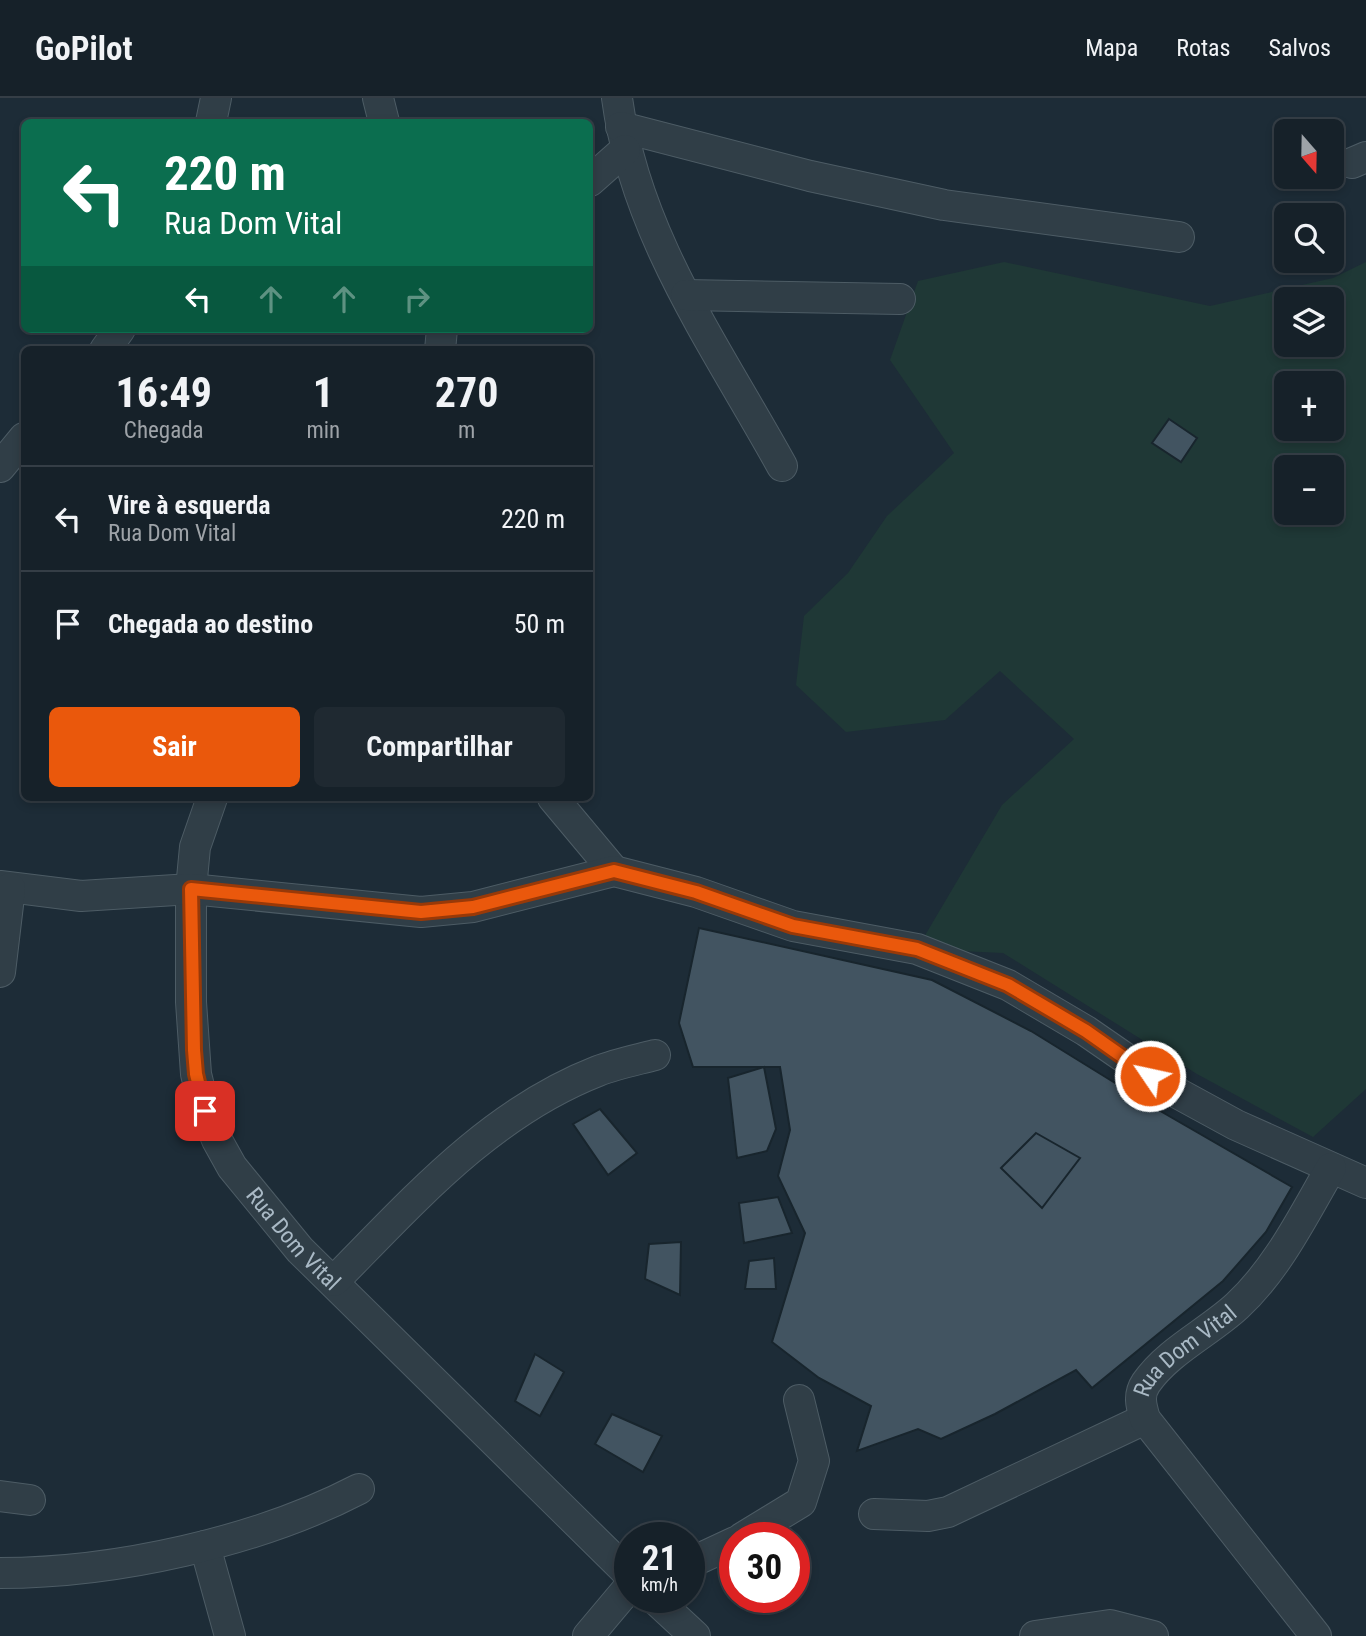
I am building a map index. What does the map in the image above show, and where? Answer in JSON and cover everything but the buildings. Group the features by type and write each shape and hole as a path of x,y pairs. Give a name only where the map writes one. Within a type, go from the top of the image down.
{"street":[{"path":"212,119 216,98"},
{"path":"378,98 383,119"},
{"path":"617,98 623,139 645,212 665,259 782,466"},
{"path":"593,177 623,139"},
{"path":"623,139 944,205 1179,237"},
{"path":"686,295 900,299"},
{"path":"0,467 21,442"},
{"name":"Rua Dom Vital","path":"211,801 195,847 191,889 192,1014 196,1074 205,1111 232,1167 300,1250 614,1559"},
{"path":"556,801 614,871"},
{"path":"0,972 5,887 81,897 191,889 421,912 473,907 614,871 696,892 793,926 917,949 1008,985 1086,1031 1170,1089 1236,1125 1366,1182"},
{"path":"334,1282 448,1166 477,1141 537,1102 599,1070 655,1055"},
{"name":"Rua Dom Vital","path":"1316,1636 1145,1419 1140,1400 1145,1384 1158,1368 1236,1307 1258,1285 1292,1237 1331,1168"},
{"path":"768,1522 801,1502 814,1461 799,1400"},
{"path":"874,1514 928,1516 948,1512 1145,1419"},
{"path":"0,1573 54,1573 205,1546 334,1502 359,1489"},
{"path":"0,1496 30,1500"},
{"path":"205,1546 230,1636"},
{"path":"588,1636 614,1605"},
{"path":"670,1613 695,1636"},
{"path":"1035,1636 1111,1625 1153,1636"}],"green space":[{"path":"1004,262 1210,306 1274,291 1274,357 1344,357 1344,287 1293,287 1333,278 1366,262 1366,1089 1313,1137 1197,1074 1003,953 917,949 1002,805 1074,739 1000,671 945,720 846,732 796,685 804,616 848,573 887,516 954,453 890,360 918,281"}],"route":[{"path":"205,1111 196,1074 194,1050 191,1002 191,889 421,912 473,907 578,878 614,871 696,892 793,926 917,949 1008,985 1086,1031 1150,1076"}]}
